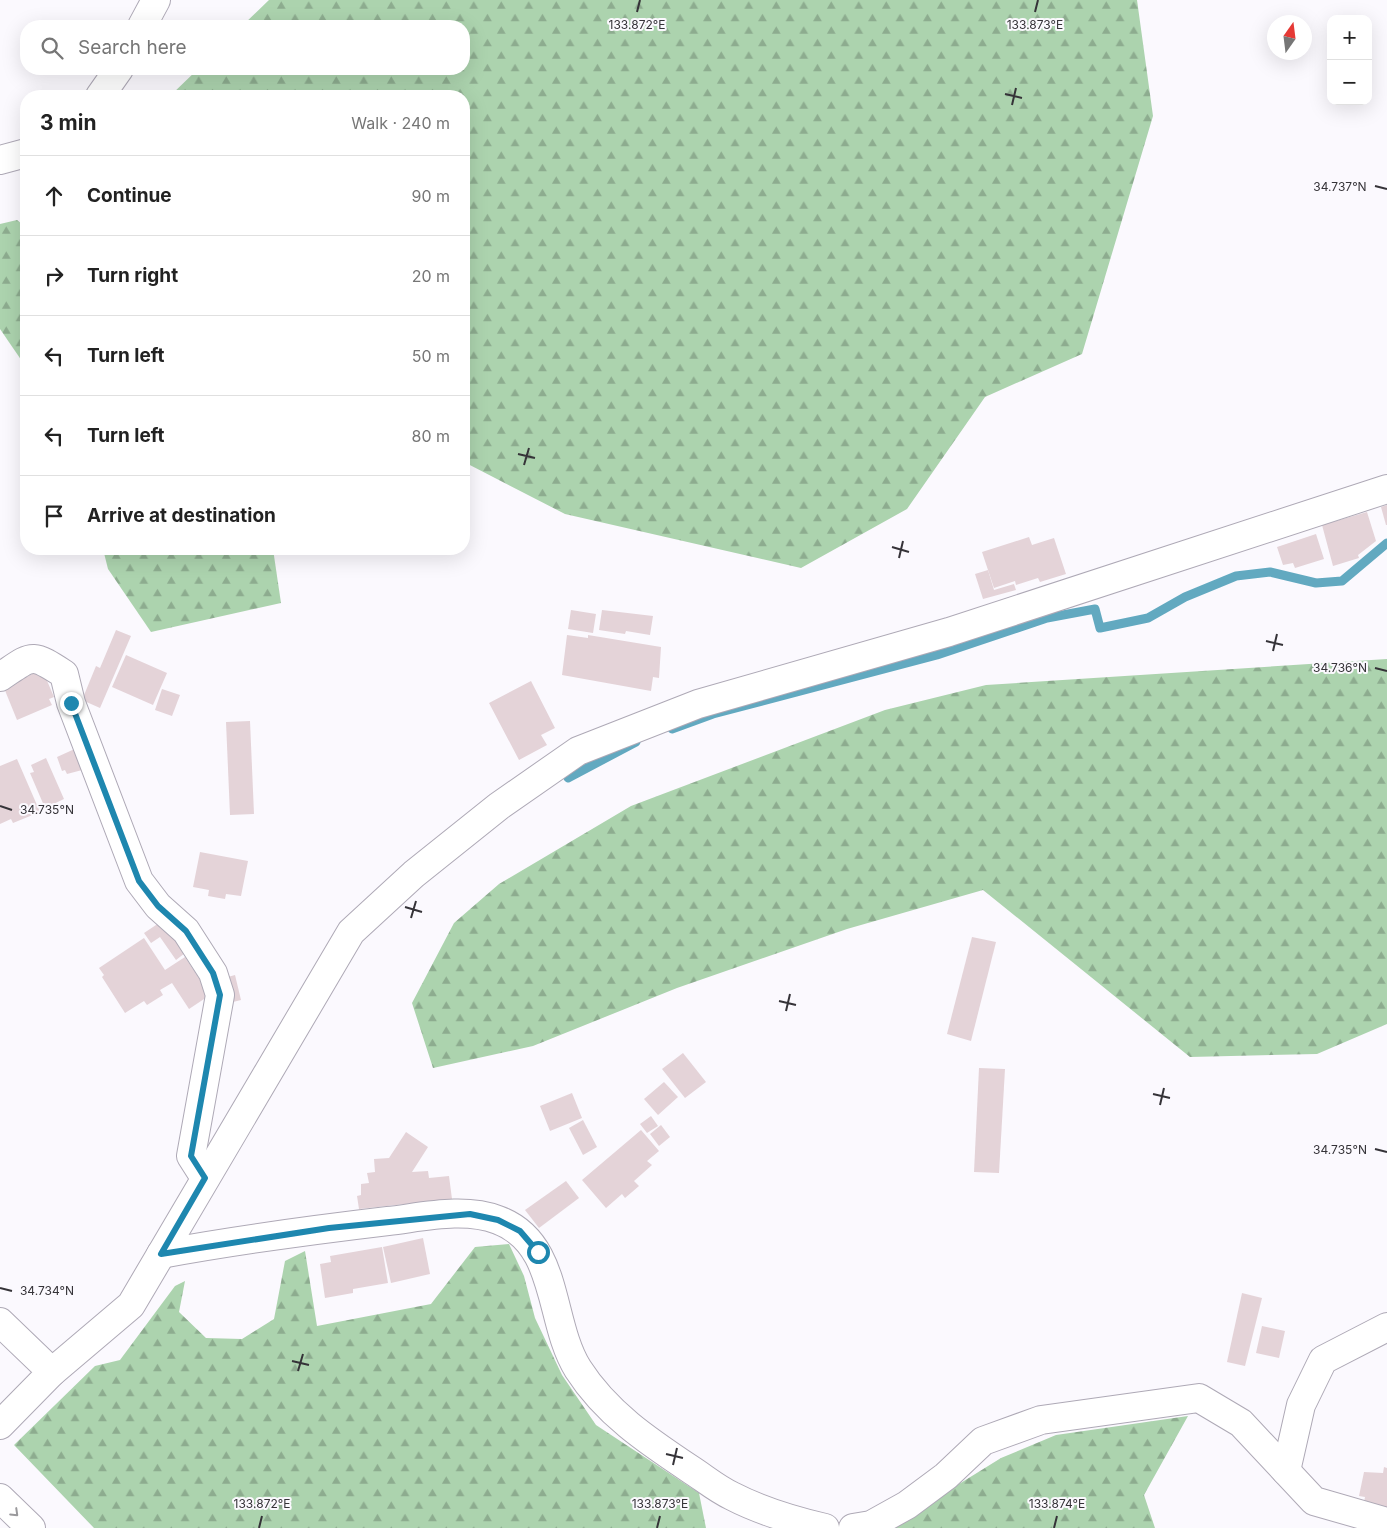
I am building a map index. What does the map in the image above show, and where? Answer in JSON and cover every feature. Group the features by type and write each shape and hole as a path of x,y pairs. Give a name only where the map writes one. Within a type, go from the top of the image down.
{"street":[{"path":"145,20 156,0"},
{"path":"104,90 115,75"},
{"path":"0,160 20,155"},
{"path":"0,1425 52,1372 131,1305 350,932 414,874 492,812 578,751 698,704 949,632 1387,488"},
{"path":"0,677 27,660 39,658 64,674 71,703 139,881 158,906 186,931 213,973 220,995 191,1156 205,1178"},
{"path":"161,1254 311,1230 403,1220 470,1214 498,1220 520,1231 538,1252 547,1277 556,1314 577,1368 596,1393 621,1419 640,1436 732,1496 803,1523 825,1528"},
{"path":"0,1322 52,1372"},
{"path":"1286,1471 1301,1405 1323,1360 1387,1327"},
{"path":"852,1528 872,1524 907,1504 946,1476 983,1441 1041,1420 1199,1398 1240,1424 1314,1501 1387,1522"},
{"path":"0,1498 31,1528"}],"green space":[{"path":"269,0 1137,0 1153,116 1082,354 985,397 907,509 801,568 565,514 470,465 470,90 176,90 192,75 470,75 470,20 248,20"},
{"path":"17,220 20,222 20,358 0,329 0,224"},
{"path":"104,555 274,555 281,603 151,632 108,569"},
{"path":"1387,659 1387,1024 1317,1054 1190,1057 983,890 847,929 677,988 533,1046 433,1068 412,1003 454,923 499,884 631,806 885,710 986,685"},
{"path":"509,1244 524,1276 535,1318 562,1375 596,1425 699,1493 706,1528 94,1528 14,1445 95,1366 120,1360 175,1286 185,1281 179,1312 206,1338 242,1339 274,1319 285,1261 305,1251 317,1326 431,1304 475,1247"},
{"path":"1188,1416 1144,1495 1155,1528 888,1528 1001,1458 1056,1435"}],"building":[{"path":"1387,505 1387,525 1386,525 1381,507"},
{"path":"1367,512 1376,541 1358,555 1359,558 1333,566 1322,525"},
{"path":"1316,534 1324,559 1295,568 1293,563 1283,565 1277,547"},
{"path":"1029,537 1032,545 1054,538 1066,574 1040,582 1038,578 1016,585 1015,581 994,588 982,552"},
{"path":"988,570 994,590 1014,584 1016,590 983,599 975,574"},
{"path":"571,610 596,614 593,633 568,629"},
{"path":"602,610 653,616 650,635 626,631 625,634 599,630"},
{"path":"116,630 131,636 100,708 82,700 96,666 100,668"},
{"path":"567,635 588,638 588,635 661,647 659,678 653,677 651,691 562,675"},
{"path":"126,655 167,673 153,705 112,687"},
{"path":"42,669 54,697 49,699 52,705 17,720 4,688"},
{"path":"531,681 555,728 541,735 547,745 519,760 489,703"},
{"path":"162,689 180,695 172,716 155,710"},
{"path":"250,721 254,814 230,815 226,722"},
{"path":"79,747 86,769 67,774 65,770 62,771 57,757"},
{"path":"46,758 64,799 45,808 30,773 34,772 31,765"},
{"path":"17,759 40,812 13,823 11,819 0,824 0,766"},
{"path":"200,852 248,861 241,896 226,894 225,899 208,896 209,890 193,887"},
{"path":"162,921 185,953 176,960 160,937 151,943 144,933"},
{"path":"972,937 996,942 971,1041 947,1034"},
{"path":"144,938 165,970 185,957 210,995 189,1009 172,983 160,990 163,995 147,1005 144,1001 125,1013 102,977 104,975 99,968"},
{"path":"235,975 241,1000 229,1003 224,978"},
{"path":"683,1053 706,1082 685,1098 662,1069"},
{"path":"979,1068 1005,1069 999,1173 974,1172"},
{"path":"664,1082 678,1097 658,1115 644,1099"},
{"path":"572,1093 582,1118 550,1131 540,1106"},
{"path":"651,1116 658,1126 647,1133 640,1124"},
{"path":"583,1120 597,1147 583,1155 569,1128"},
{"path":"661,1125 670,1137 659,1146 650,1134"},
{"path":"641,1130 659,1151 647,1161 652,1165 634,1181 639,1186 625,1198 622,1194 606,1208 582,1180"},
{"path":"406,1132 428,1147 412,1172 428,1171 429,1178 449,1176 452,1199 359,1209 357,1196 361,1195 361,1184 369,1183 367,1173 375,1172 374,1159 389,1158"},
{"path":"566,1181 579,1198 539,1228 525,1210"},
{"path":"423,1238 430,1274 391,1283 383,1247"},
{"path":"382,1247 388,1283 353,1289 353,1293 325,1298 320,1264 331,1262 330,1256"},
{"path":"1242,1293 1262,1298 1245,1366 1227,1362"},
{"path":"1262,1326 1285,1331 1279,1358 1256,1353"},
{"path":"1384,1467 1387,1468 1387,1508 1364,1502 1365,1497 1359,1496 1364,1472 1383,1473"}],"waterway":[{"path":"672,729 713,714 937,655 1047,618 1095,609 1100,628 1148,618 1185,597 1236,576 1270,572 1316,583 1342,581 1387,543"},
{"path":"568,778 636,742"}],"route":[{"path":"71,703 139,881 158,906 186,931 213,973 220,995 191,1156 205,1178 161,1254 208,1245 329,1228 470,1214 498,1220 520,1231 538,1252"}]}
